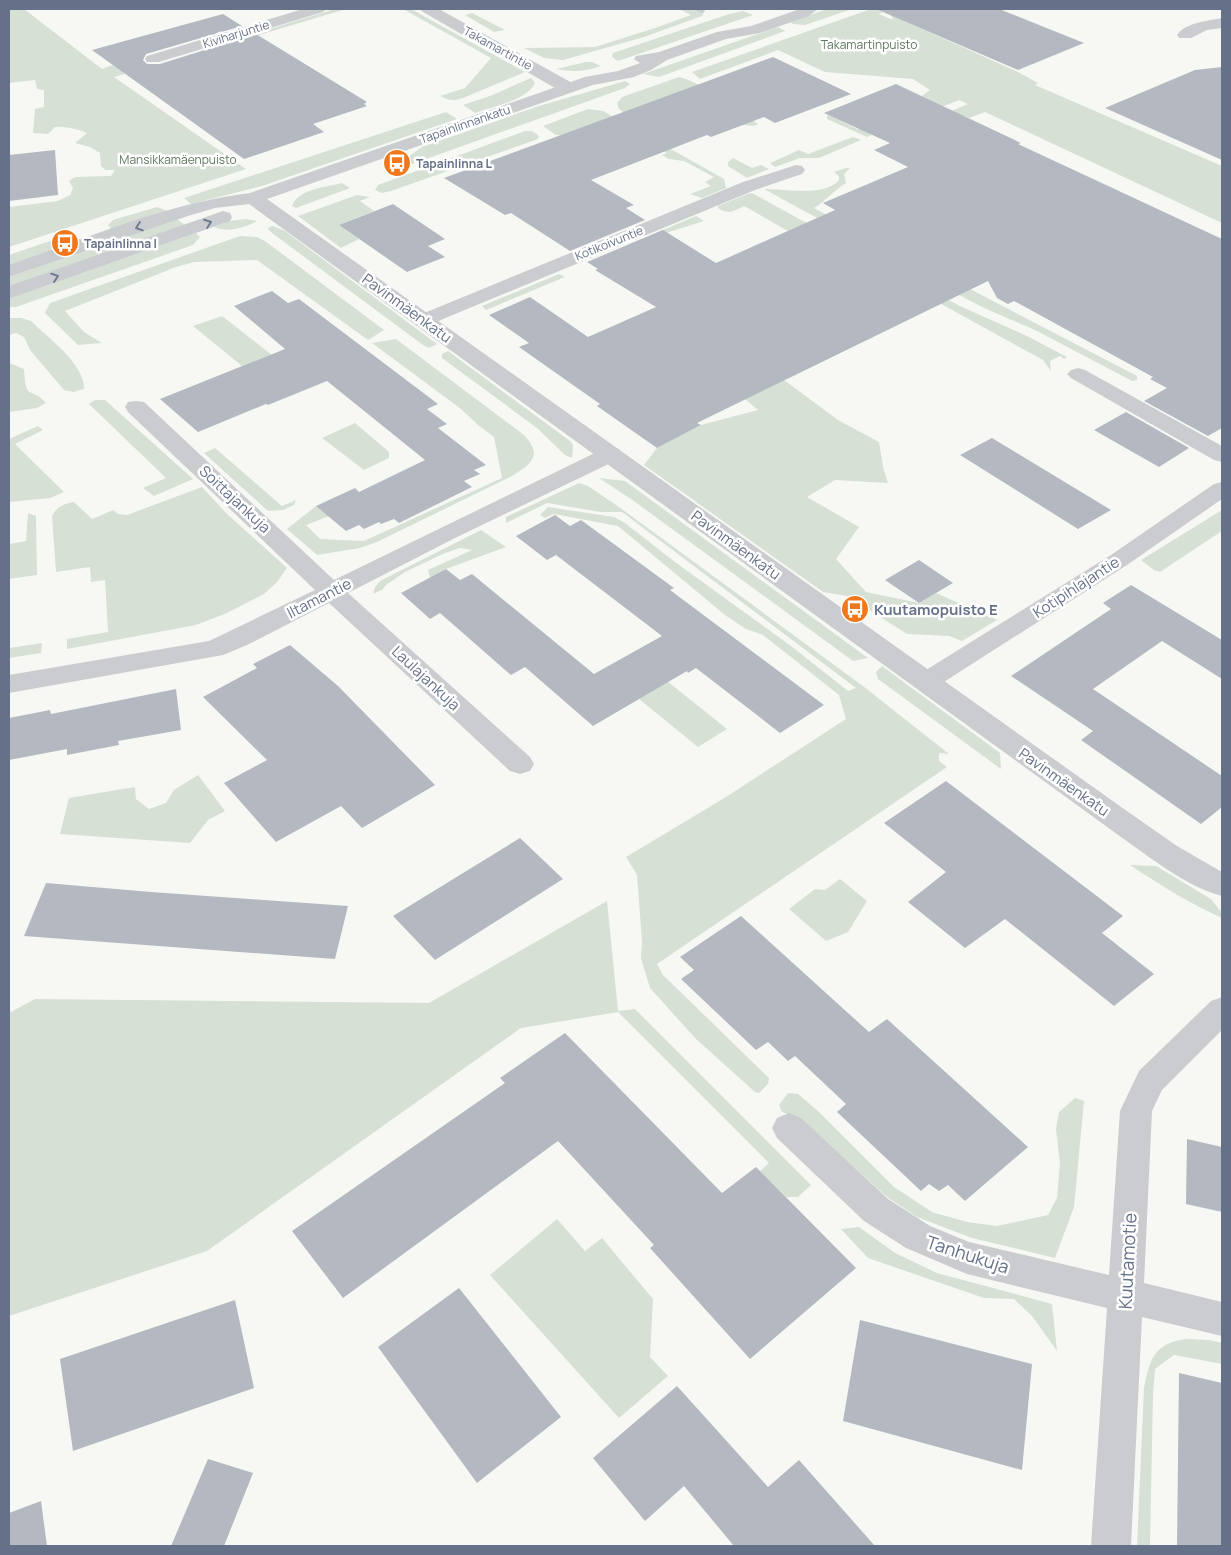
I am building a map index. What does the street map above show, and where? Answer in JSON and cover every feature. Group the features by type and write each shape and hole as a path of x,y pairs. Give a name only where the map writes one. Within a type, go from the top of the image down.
{"street":[{"name":"Kiviharjuntie","path":"153,60 318,9"},
{"name":"Takamartintie","path":"428,9 568,88"},
{"name":"Tapainlinnankatu","path":"723,35 741,23 783,9"},
{"name":"Tapainlinnankatu","path":"9,272 181,212 214,203 253,198 591,80 616,78 648,67 661,56 723,35 754,30 804,13 810,9"},
{"path":"1185,35 1203,26 1222,23"},
{"name":"Kotikoivuntie","path":"424,320 748,186 796,170"},
{"name":"Tapainlinnankatu","path":"9,293 229,215 253,198"},
{"name":"Pavinmäenkatu","path":"253,198 926,681 1038,764 1157,848 1197,873 1222,885"},
{"path":"1078,374 1222,455"},
{"name":"Soittajankuja","path":"136,407 332,592"},
{"name":"Iltamantie","path":"9,684 188,655 214,649 238,639 611,454"},
{"name":"Kotipihlajantie","path":"926,681 1119,560 1222,490"},
{"name":"Laulajankuja","path":"332,592 520,764"},
{"name":"Kuutamotie","path":"1111,1546 1136,1111 1150,1082 1222,1010"},
{"name":"Tanhukuja","path":"789,1128 876,1210 918,1237 967,1258 1222,1319"}],"green space":[{"name":"Mansikkamäenpuisto","path":"9,9 24,9 102,69 137,56 134,63 155,66 114,77 246,169 9,247 9,207 58,201 70,195 73,188 69,181 75,177 111,176 115,170 105,170 101,166 100,153 90,147 75,143 87,133 71,128 55,127 48,134 33,133 35,109 44,107 44,90 37,89 35,80 9,83"},
{"path":"335,9 346,9 246,39 243,37"},
{"path":"403,9 411,9 525,72 460,99 449,100 440,96 465,88 491,58"},
{"path":"679,9 705,10 702,16 644,37 563,60 544,58 524,48 595,47 691,15"},
{"path":"827,9 852,9 805,25 792,24 791,22"},
{"name":"Takamartinpuisto","path":"871,9 888,9 879,14 893,20 891,15 1018,72 1038,83 1035,85 1222,166 1222,223 985,112 969,118 965,116 924,133 912,127 968,104 959,100 867,137 827,119 829,115 857,129 928,99 922,96 930,90 913,79 825,72 778,50 700,79 692,72"},
{"path":"743,11 753,15 618,61 612,57 613,53"},
{"path":"472,13 505,30 494,32 465,15"},
{"path":"778,27 785,31 659,77 643,74"},
{"path":"592,62 601,66 579,71 556,69"},
{"path":"679,77 708,90 758,124 754,126 627,115 619,109 617,103 622,97"},
{"path":"531,78 535,83 531,89 517,99 475,113 463,105 490,96"},
{"path":"625,81 630,84 625,88 412,164 404,160 422,147 539,106"},
{"path":"588,109 603,111 724,179 726,188 702,198 690,194 711,186 705,182 714,177 684,161 669,159 662,155 667,153 608,122 561,135 556,135 543,126"},
{"path":"446,112 457,119 262,186 191,204 184,198"},
{"path":"525,131 532,131 539,136 538,139 391,191 382,193 375,190 378,185"},
{"path":"853,137 861,140 819,158 800,158 775,167 770,163 799,150 808,154"},
{"path":"733,158 752,168 761,165 769,169 747,178 728,166 728,162"},
{"path":"850,168 844,174 846,183 814,208 908,258 894,260 764,189 804,191 824,189 839,180 839,176 834,172"},
{"path":"342,183 350,188 296,208 292,206 295,200 306,192"},
{"path":"750,193 863,254 792,229 788,231 744,206 728,212 718,208 718,206"},
{"path":"357,195 370,197 360,201 374,211 339,225 359,239 341,248 298,216"},
{"path":"157,207 170,212 113,231 108,225 113,220"},
{"path":"696,216 704,221 625,246"},
{"path":"177,219 186,226 9,288 9,277"},
{"path":"246,219 257,221 236,229 225,230 214,227 229,221"},
{"path":"273,226 285,231 437,344 429,348 423,345 272,233 268,229"},
{"path":"196,233 200,237 193,245 16,307 9,307 9,299"},
{"path":"240,236 257,237 265,241 384,330 368,340 257,260 194,262 176,267 65,311 84,332 102,343 78,345 45,313 50,303"},
{"path":"50,241 61,250 9,267 9,255"},
{"path":"920,263 1137,376 1137,380 1132,381 1037,331 982,307 908,268"},
{"path":"882,265 960,306 1027,336 1067,357 1064,359 1060,356 1050,361 1051,371 1043,360 872,266"},
{"path":"559,274 565,277 486,310 482,306"},
{"path":"222,316 272,355 242,366 193,326"},
{"path":"9,318 21,318 31,321 55,343 78,370 83,380 84,389 73,392 64,390 30,350 24,337 16,333 9,335"},
{"path":"396,339 524,435 533,448 533,458 530,463 512,476 377,542 360,548 317,555 287,529 316,506 329,516 306,525 320,539 364,541 502,478 494,437 461,409 372,343"},
{"path":"448,351 570,441 573,445 572,458 565,455 537,428 442,358 442,354"},
{"path":"9,363 24,369 28,390 46,403 37,408 9,412"},
{"path":"784,380 838,420 879,442 888,483 835,480 807,497 859,527 836,559 866,592 919,603 936,593 997,620 962,641 949,636 907,634 847,596 823,592 644,465 657,448 701,425 758,410 745,399"},
{"path":"95,400 105,400 193,479 154,496 143,488 166,478 89,404"},
{"path":"355,423 389,452 389,458 364,470 322,438"},
{"path":"38,426 43,430 15,444 64,492 50,498 9,502 9,439"},
{"path":"215,448 282,506 296,500 294,505 283,510 268,511 204,453"},
{"path":"599,478 625,481 868,658 853,661 631,499"},
{"path":"579,483 588,486 619,507 863,686 949,754 939,753 939,761 947,767 657,964 663,975 769,1078 768,1084 759,1093 755,1092 696,1039 650,988 641,958 642,942 637,875 626,857 726,797 846,719 839,695 763,635 746,629 725,615 618,526 554,514 545,518 540,515 548,507 614,517 625,523 675,562 791,646 848,691 856,688 622,512 601,512 547,503 506,523 506,517"},
{"path":"202,487 227,514 287,568 277,582 264,594 227,613 196,625 67,649 67,639 108,632 105,580 91,582 90,567 56,572 52,516 56,510 74,502 92,519 113,510 118,514 127,515"},
{"path":"1222,510 1222,531 1160,572 1154,570 1141,560"},
{"path":"28,513 36,516 37,575 9,579 9,544 26,541"},
{"path":"481,530 506,547 446,569 430,578 428,570 472,550 460,548 445,553 405,572 382,590 373,594 375,587 380,581"},
{"path":"42,643 41,653 9,658 9,648"},
{"path":"882,666 1000,753 1001,769 878,679 876,672"},
{"path":"667,681 727,729 698,747 639,699"},
{"path":"198,775 225,811 208,820 190,843 60,834 69,798 135,787 136,799 149,809 166,803 174,790"},
{"path":"1130,865 1156,866 1211,899 1222,913 1222,918 1152,880"},
{"path":"840,879 867,901 848,932 826,941 789,909 815,889 825,890"},
{"path":"607,901 618,1011 635,1009 811,1185 798,1197 786,1197 760,1171 769,1163 618,1012 521,1028 207,1251 9,1316 9,1013 35,999 429,1003"},
{"path":"788,1093 798,1094 819,1112 894,1187 932,1212 967,1222 997,1226 1048,1215 1057,1198 1060,1163 1056,1129 1059,1112 1075,1098 1084,1101 1074,1207 1055,1258 972,1238 917,1217 887,1197 799,1118 782,1112 779,1105"},
{"path":"557,1219 585,1251 602,1238 653,1299 650,1357 668,1376 619,1418 490,1275"},
{"path":"859,1227 895,1253 937,1273 1052,1304 1057,1351 1032,1316 1014,1299 984,1298 868,1258 841,1229"},
{"path":"1188,1339 1222,1343 1222,1364 1174,1355 1155,1369 1150,1546 1137,1546 1146,1377 1152,1360 1161,1348 1177,1341"}],"building":[{"path":"876,9 999,9 1084,43 1018,70"},
{"path":"223,14 242,26 146,54 143,60 147,64 160,64 256,34 367,102 364,104 367,106 313,124 324,132 244,159 92,50"},
{"path":"773,57 851,94 775,123 764,117 711,137 707,135 591,180 634,205 626,208 645,220 570,251 511,213 505,215 444,178"},
{"path":"1222,67 1222,160 1105,108 1195,70"},
{"path":"896,84 1021,143 1018,144 1222,239 1222,428 1208,436 1144,401 1167,388 1150,379 1153,377 1014,301 1008,304 997,298 988,281 697,423 701,425 657,448 597,406 600,404 519,347 529,343 489,315 530,297 588,337 656,307 595,270 598,269 587,262 663,230 716,263 835,210 823,203 908,167 874,150 890,143 824,113"},
{"path":"55,150 58,195 9,201 9,155"},
{"path":"393,204 445,239 428,246 445,257 407,272 339,225"},
{"path":"272,291 288,303 299,299 438,404 427,409 447,424 438,428 486,465 474,470 480,474 464,481 472,487 399,523 394,519 381,524 379,522 364,529 359,525 346,531 316,506 355,488 359,492 425,460 327,381 198,432 160,399 285,349 234,306"},
{"path":"1126,412 1189,448 1159,467 1094,430"},
{"path":"992,438 1111,510 1078,529 960,455"},
{"path":"555,515 570,526 581,520 674,588 670,590 824,705 780,733 696,668 688,673 687,671 593,726 525,667 511,675 440,613 430,619 401,593 446,569 460,580 472,574 594,674 662,636 556,555 547,560 516,536"},
{"path":"919,560 953,583 919,603 885,580"},
{"path":"1131,585 1222,640 1222,679 1162,641 1093,689 1222,776 1222,807 1201,824 1081,740 1093,731 1011,676 1111,609 1103,603"},
{"path":"290,645 338,686 435,785 362,828 341,806 276,842 224,783 267,760 203,697 257,668 253,664"},
{"path":"176,689 181,730 118,741 119,745 67,755 67,749 9,760 9,718 50,710 51,714"},
{"path":"946,781 1123,916 1102,933 1154,974 1114,1006 1005,919 965,948 908,902 946,872 884,823"},
{"path":"520,838 563,879 435,960 393,916"},
{"path":"46,883 348,906 335,959 24,936"},
{"path":"741,916 869,1032 887,1019 1028,1147 965,1201 948,1185 939,1191 929,1184 921,1191 837,1112 846,1104 795,1056 788,1061 768,1042 756,1050 681,979 694,970 680,957"},
{"path":"565,1033 722,1193 756,1167 856,1268 750,1359 650,1248 654,1245 558,1141 343,1298 292,1231 505,1083 500,1078"},
{"path":"1187,1139 1222,1147 1222,1212 1186,1204"},
{"path":"459,1288 561,1417 477,1483 378,1347"},
{"path":"235,1300 254,1388 73,1451 60,1359"},
{"path":"860,1320 1032,1364 1022,1470 843,1421"},
{"path":"1179,1373 1222,1383 1222,1546 1177,1546"},
{"path":"677,1386 768,1487 799,1460 875,1546 734,1546 684,1486 645,1521 593,1458"},
{"path":"208,1459 253,1473 224,1546 171,1546"},
{"path":"41,1501 47,1546 9,1546 9,1513"}],"waterway":[{"path":"697,9 702,11"}],"place":[{"name":"Tapainlinna L","path":"397,163"},
{"name":"Tapainlinna I","path":"65,243"},
{"name":"Kuutamopuisto E","path":"855,609"}]}
